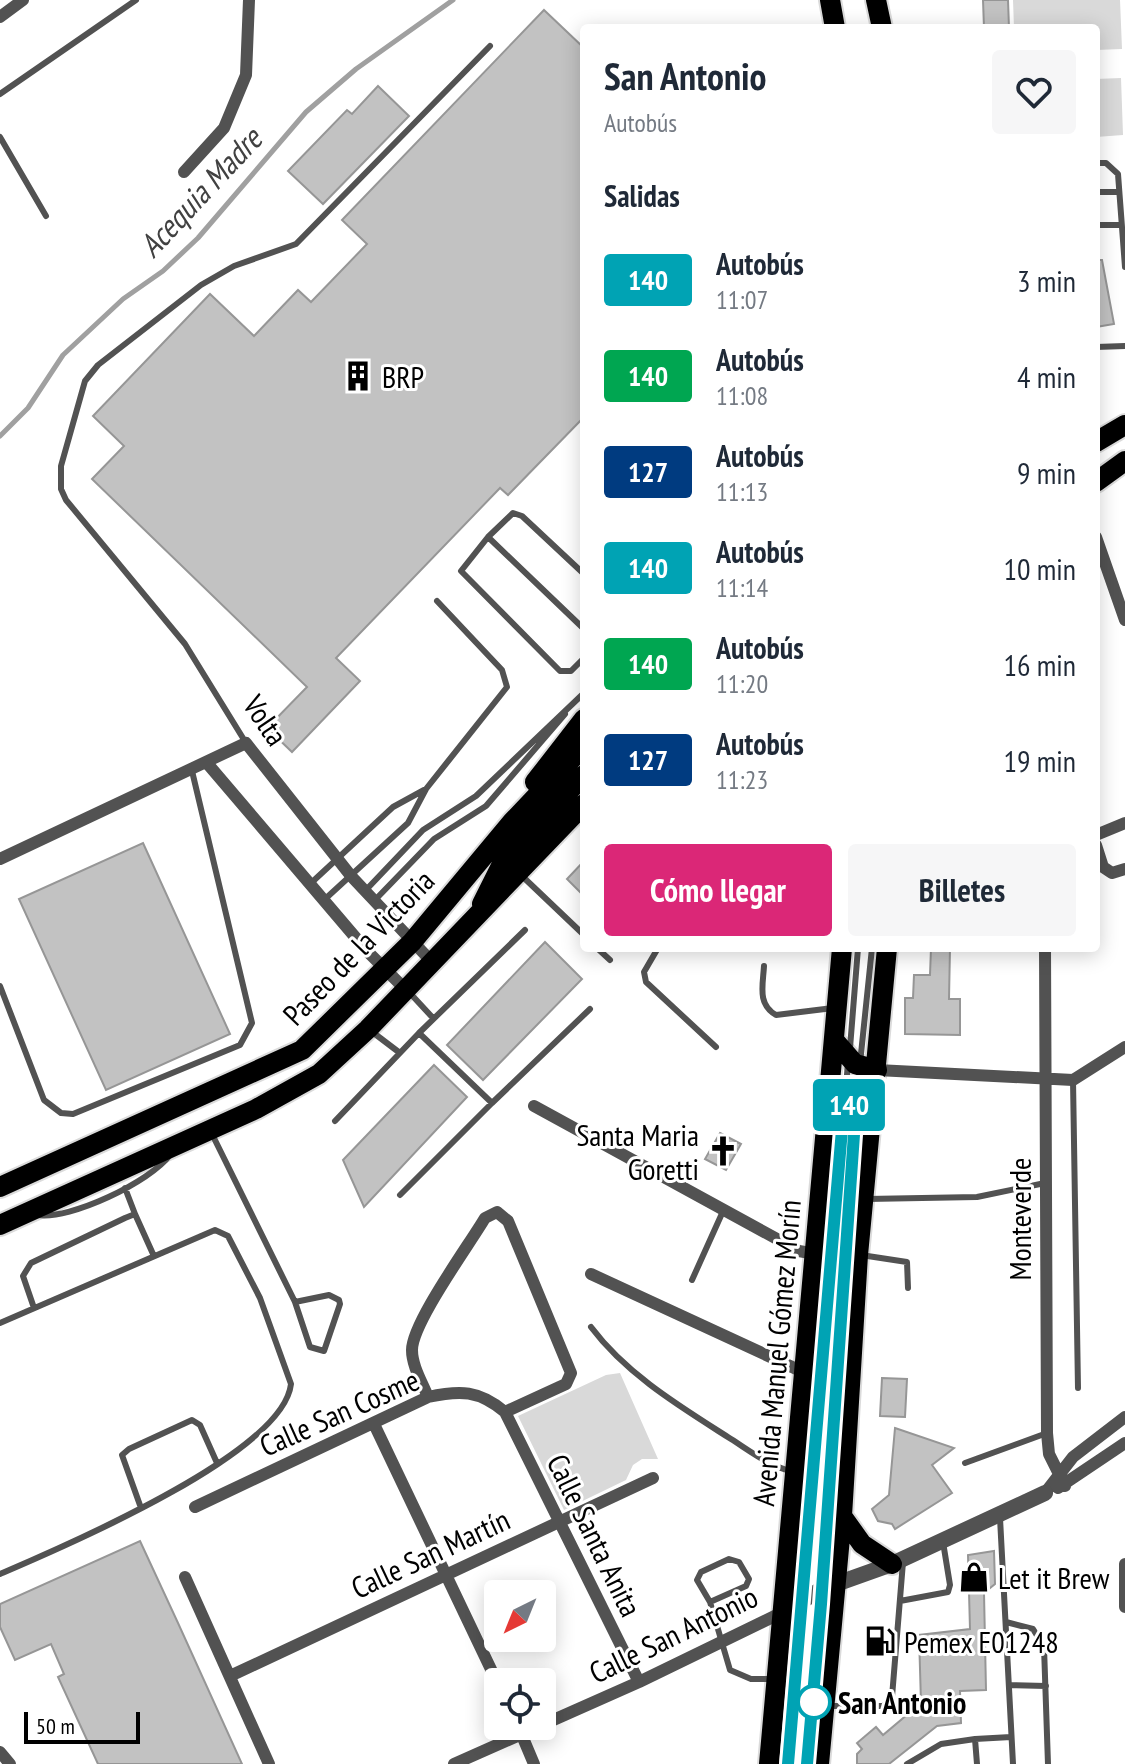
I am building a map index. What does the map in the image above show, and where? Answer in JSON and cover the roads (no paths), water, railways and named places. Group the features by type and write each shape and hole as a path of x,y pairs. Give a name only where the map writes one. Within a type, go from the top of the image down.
{"main road":[{"path":"830,0 834,24"},
{"path":"876,0 881,24"},
{"path":"1100,440 1125,425"},
{"path":"1100,467 1125,453"},
{"path":"1100,479 1125,461"},
{"path":"1100,494 1125,476"},
{"path":"512,822 577,713"},
{"name":"Paseo de la Victoria","path":"0,1187 286,1059 316,1039 412,942 512,822 580,750"},
{"path":"479,912 496,871 505,858 580,779"},
{"path":"0,1225 210,1129 319,1074 368,1029 580,808"},
{"name":"Avenida Manuel Gómez Morín","path":"819,1764 829,1587 842,1516 864,1199 850,1110 834,1040 842,952"},
{"name":"Avenida Manuel Gómez Morín","path":"769,1764 815,1254 862,1065 886,952"},
{"path":"834,1040 862,1065"},
{"path":"842,1516 862,1544 898,1561"}],"street":[{"path":"0,17 23,0"},
{"path":"184,172 224,128 246,75 249,0"},
{"path":"1100,548 1125,620"},
{"path":"0,859 246,743"},
{"name":"Volta","path":"246,743 351,876 432,962"},
{"path":"207,763 384,970 406,990"},
{"path":"1100,833 1125,823"},
{"path":"1100,858 1103,867 1112,873 1125,869"},
{"name":"Monteverde","path":"1045,952 1047,1433 1049,1454 1062,1480"},
{"path":"862,1065 1073,1080 1125,1047"},
{"path":"534,1106 799,1251 815,1254"},
{"path":"428,1397 413,1364 417,1330 485,1218 497,1212 508,1221 571,1367 566,1384 505,1412"},
{"path":"591,1274 803,1372"},
{"name":"Calle San Cosme","path":"195,1507 428,1397 466,1391 479,1394 505,1412"},
{"name":"Calle Santa Anita","path":"505,1412 639,1682"},
{"path":"1062,1480 1097,1436 1125,1417"},
{"path":"374,1424 491,1668"},
{"path":"1062,1480 1125,1443"},
{"name":"Calle San Martín","path":"230,1676 653,1478"},
{"name":"Calle San Antonio","path":"556,1716 639,1682 829,1587 943,1541 1045,1493 1062,1480"},
{"path":"1125,1564 1125,1607"},
{"path":"185,1577 269,1764"},
{"name":"Calle San Antonio","path":"454,1764 502,1740"},
{"path":"524,1740 534,1764"},
{"path":"0,1752 10,1764"}],"lane":[{"path":"0,94 136,0"},
{"name":"Volta","path":"246,743 185,644 66,500 61,489 61,466 85,381 98,365 164,311 211,279 234,266 276,254 296,244 490,46"},
{"path":"0,137 46,216"},
{"path":"1100,163 1116,169 1125,267"},
{"path":"1100,192 1119,192"},
{"path":"1100,225 1120,225"},
{"path":"1100,347 1125,346"},
{"path":"580,570 518,513 509,514 464,563 462,575 560,671 571,671 580,662"},
{"path":"488,537 580,625"},
{"path":"324,900 408,823 426,789 507,687 502,670 437,601"},
{"path":"365,891 423,830 476,796 577,713"},
{"path":"374,901 434,839 486,806 577,713"},
{"path":"0,986 44,1100 61,1113 73,1114 245,1040 252,1023 192,771"},
{"path":"310,884 393,807 426,789"},
{"path":"520,873 580,931"},
{"path":"335,1121 433,1018 525,930"},
{"path":"601,952 610,960"},
{"path":"656,952 644,972 648,987 716,1047"},
{"path":"858,952 862,1065"},
{"path":"788,1764 850,1110 862,1065 872,952"},
{"path":"764,966 762,1000 776,1015 836,1007"},
{"path":"406,990 433,1018"},
{"path":"400,1195 590,1009"},
{"path":"368,1029 400,1053"},
{"path":"419,1033 492,1103"},
{"path":"1073,1080 1078,1388"},
{"path":"807,1764 829,1587 850,1110"},
{"path":"210,1129 295,1302 310,1347 324,1351 339,1300 329,1295 295,1302"},
{"path":"26,1213 52,1217 125,1188 153,1171 180,1143"},
{"path":"864,1199 977,1197 1045,1183"},
{"path":"125,1188 153,1254"},
{"path":"692,1280 724,1209"},
{"path":"34,1308 23,1276 31,1263 135,1214"},
{"path":"0,1323 210,1231 228,1236 260,1298 291,1375 290,1394 276,1416 217,1463 101,1530 0,1574"},
{"path":"858,1255 907,1262 908,1288"},
{"path":"591,1327 607,1349 644,1381 763,1459 795,1472"},
{"path":"141,1508 122,1464 122,1455 129,1449 192,1420 200,1425 217,1463"},
{"path":"965,1463 1047,1433"},
{"path":"999,1514 1013,1764"},
{"path":"900,1601 948,1592 950,1585 943,1541"},
{"path":"710,1602 746,1586 749,1579 739,1562 729,1559 699,1575 697,1580 710,1602 730,1670 737,1676 778,1679"},
{"path":"824,1706 883,1706 892,1697 900,1601 898,1561"},
{"path":"1006,1622 1038,1634 1044,1647 1048,1764"},
{"path":"1010,1685 1046,1686"},
{"path":"907,1764 941,1744 1011,1737"},
{"path":"975,1739 977,1764"}],"waterway":[{"name":"Acequia Madre","path":"0,436 28,408 63,355 123,299 163,271 198,238 306,112 356,69 453,0"}],"place":[{"name":"BRP","path":"358,376"},
{"name":"Santa Maria Goretti","path":"723,1151"},
{"name":"Let it Brew","path":"974,1577"},
{"name":"Pemex E01248","path":"880,1641"},
{"name":"San Antonio","path":"814,1702"}]}
